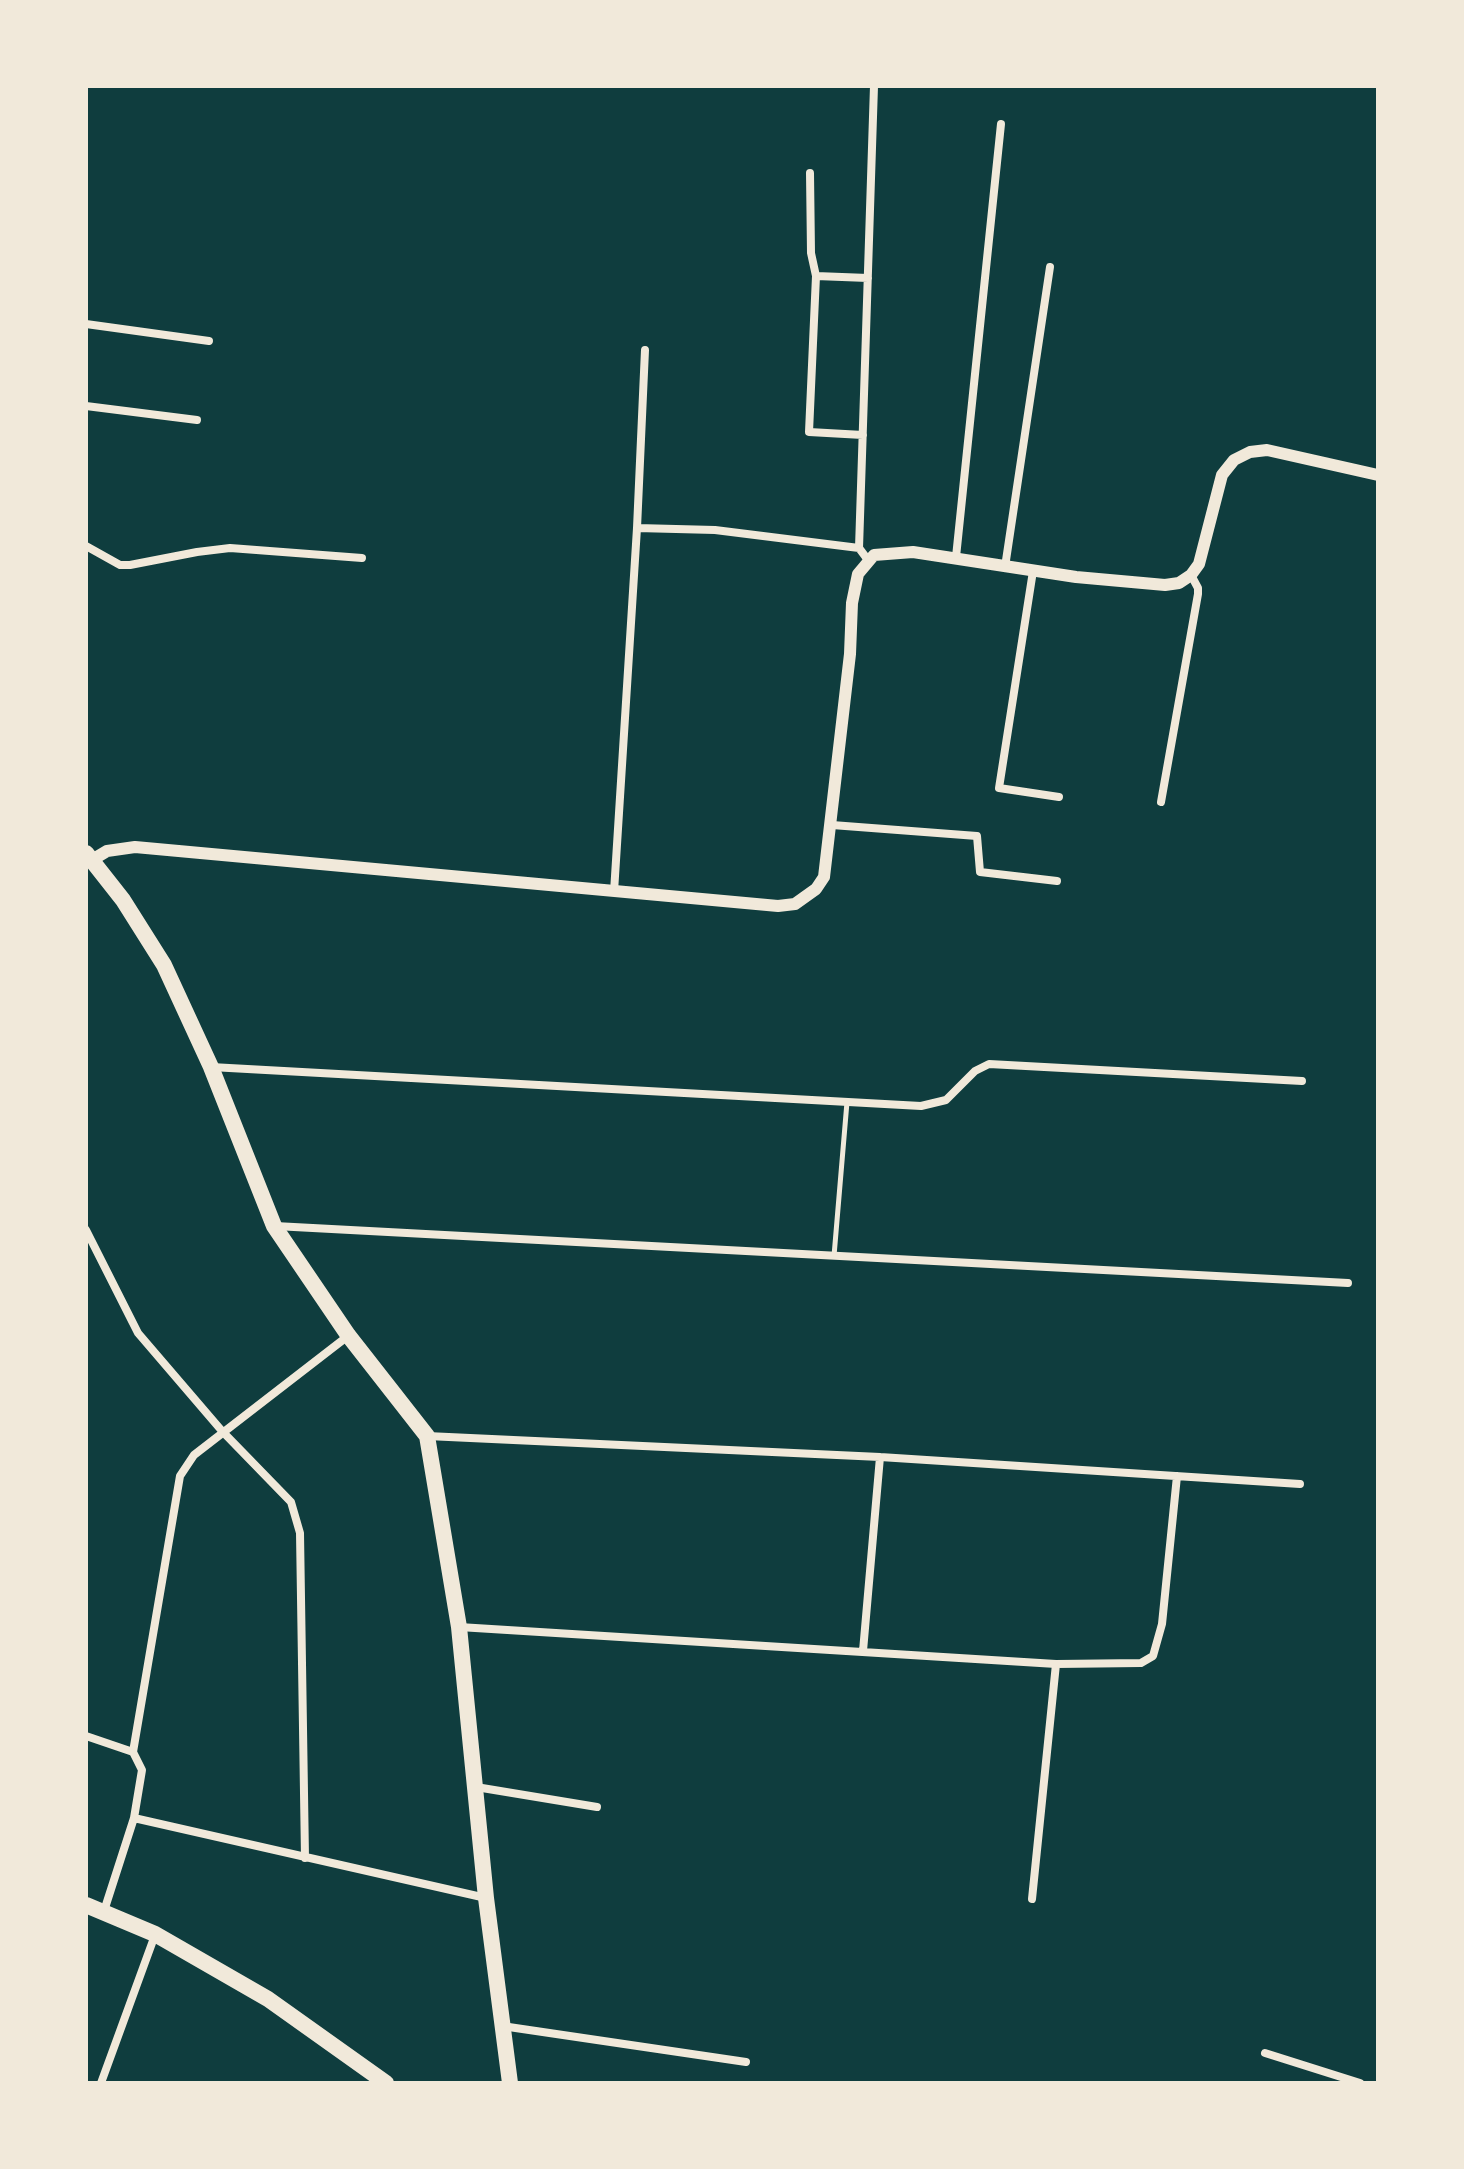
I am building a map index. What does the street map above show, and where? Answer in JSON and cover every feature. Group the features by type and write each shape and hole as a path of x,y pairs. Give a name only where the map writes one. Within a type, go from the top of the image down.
{"main road":[{"path":"89,856 123,900 164,965 211,1067 274,1226 348,1335 427,1436 459,1627 486,1898 510,2083"},
{"path":"86,1905 155,1934 268,1999 386,2083"}],"street":[{"path":"868,560 859,548 874,86"},
{"path":"956,557 1001,124"},
{"path":"810,173 811,253 816,276 809,432 863,435"},
{"path":"1005,567 1050,267"},
{"path":"816,276 868,278"},
{"path":"86,324 209,341"},
{"path":"614,892 645,350"},
{"path":"86,406 197,420"},
{"path":"89,856 135,847 614,892 778,906 795,904 816,889 824,877 850,654 852,603 858,574 868,560 881,553 895,552 956,557 1033,571 1165,585 1179,583 1191,575 1204,553 1222,475 1234,460 1250,452 1267,450 1378,475"},
{"path":"637,528 715,530 859,548"},
{"path":"86,546 120,565 230,548 362,558"},
{"path":"1033,571 999,788 1059,797"},
{"path":"1161,802 1198,594 1191,575"},
{"path":"832,825 977,836 980,872 1057,881"},
{"path":"211,1067 921,1106 946,1100 975,1071 989,1064 1302,1081"},
{"path":"274,1226 1348,1283"},
{"path":"86,1230 138,1333 222,1431 291,1502 300,1533 305,1858"},
{"path":"104,1911 134,1818 142,1770 133,1752 180,1476 194,1455 222,1431 348,1335"},
{"path":"427,1436 880,1457 1300,1484"},
{"path":"863,1651 880,1457"},
{"path":"459,1627 1056,1664 1141,1663 1153,1656 1162,1624 1177,1476"},
{"path":"1032,1899 1056,1664"},
{"path":"86,1736 133,1752"},
{"path":"475,1787 597,1807"},
{"path":"134,1818 486,1898"},
{"path":"101,2083 155,1934"},
{"path":"502,2026 746,2062"},
{"path":"1265,2053 1360,2083"}],"lane":[{"path":"834,1256 847,1102"}]}
